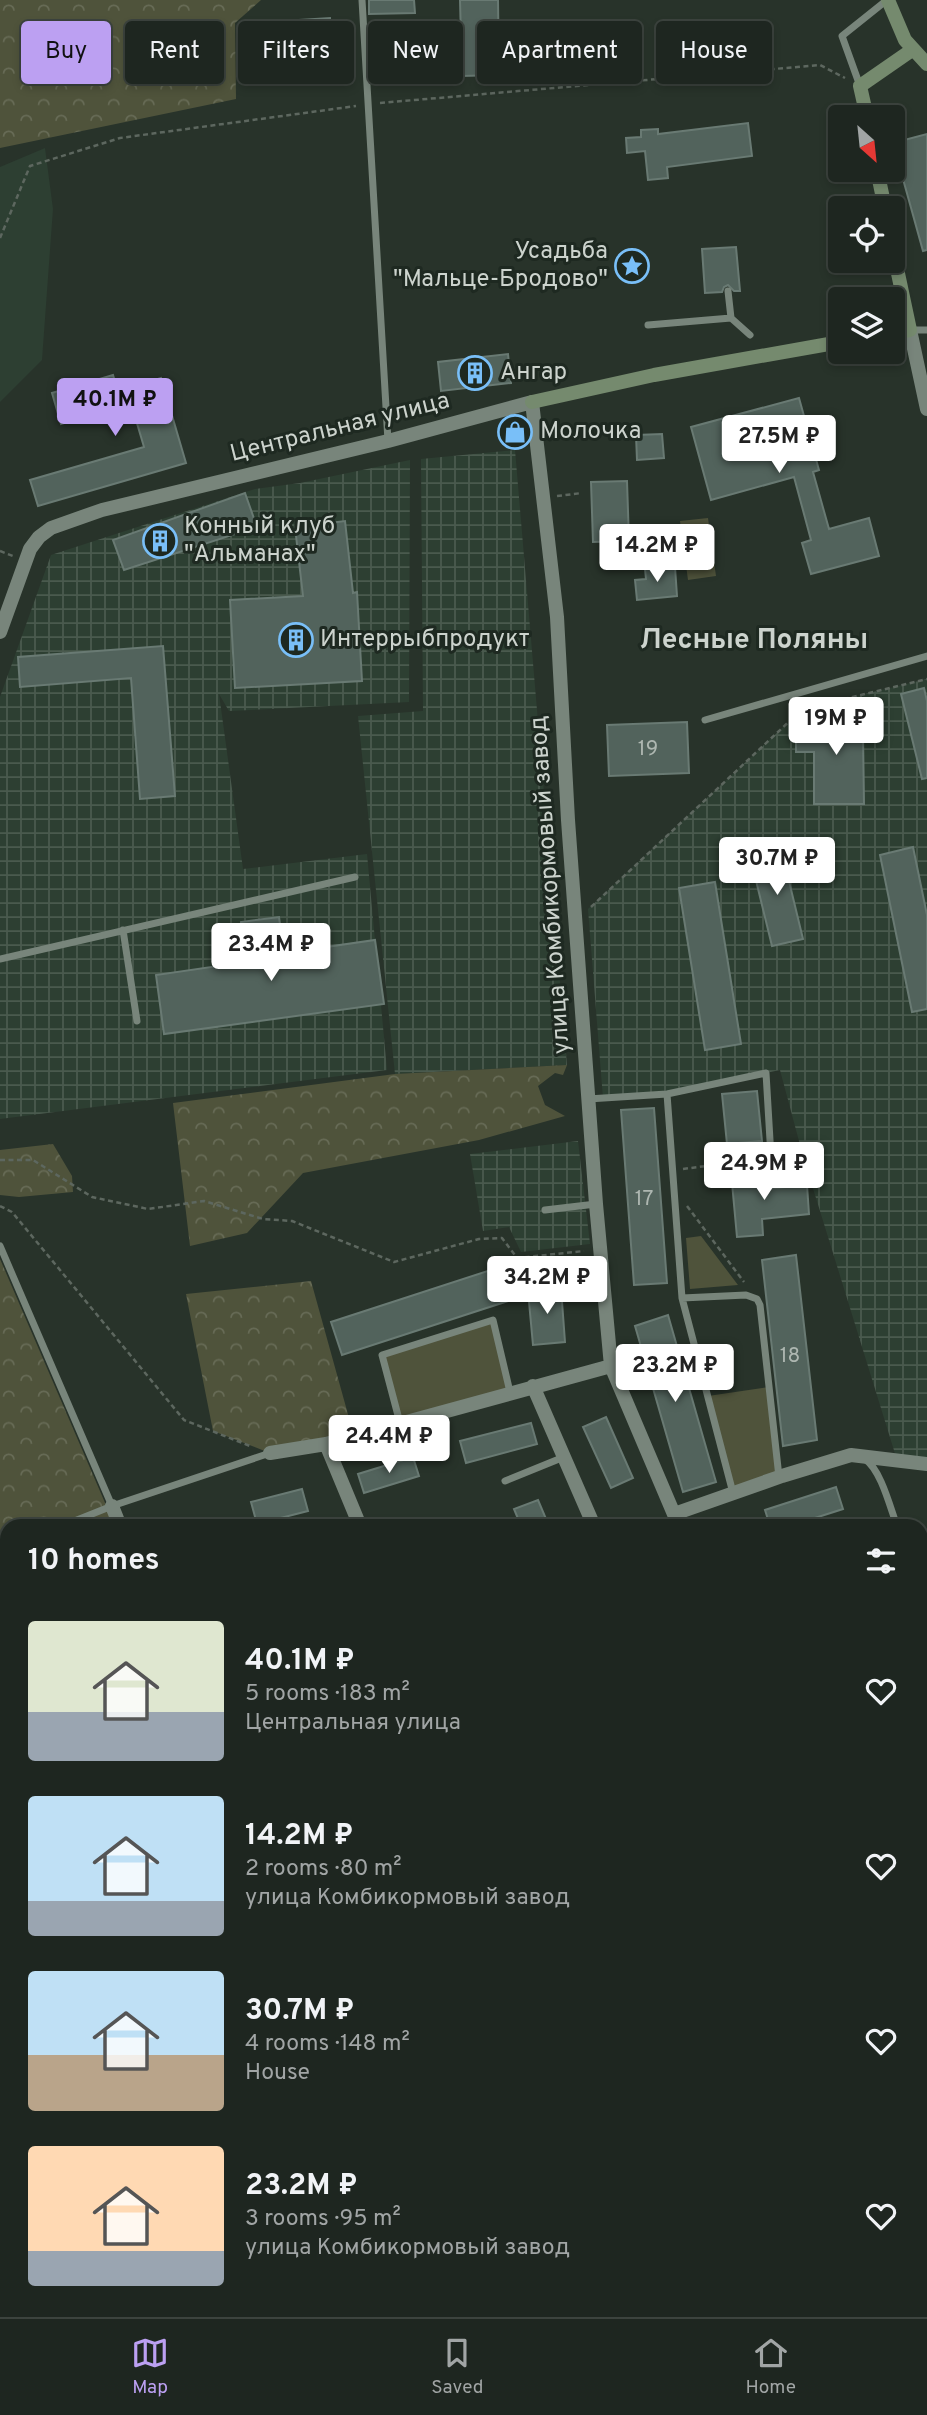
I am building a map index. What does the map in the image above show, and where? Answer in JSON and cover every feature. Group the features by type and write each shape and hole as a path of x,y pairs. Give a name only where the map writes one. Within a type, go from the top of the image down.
{"street":[{"path":"888,0 905,40 927,64"},
{"path":"864,105 860,86 912,50"},
{"path":"898,273 927,409"},
{"path":"905,331 910,330"},
{"name":"Центральная улица","path":"0,632 30,549 39,537 51,528 102,510 388,441 532,402 654,375 828,344"},
{"name":"улица Комбикормовый завод","path":"532,402 558,617 568,820 596,1204 611,1366 677,1519"},
{"path":"270,1453 326,1444 611,1366"},
{"path":"533,1386 591,1519"},
{"path":"326,1444 357,1519"},
{"name":"улица Комбикормовый завод","path":"679,1519 733,1493 850,1455 927,1464"},
{"path":"112,1506 118,1519"}],"lane":[{"path":"362,0 388,441"},
{"path":"860,86 842,36 888,0"},
{"path":"728,291 731,318 750,335"},
{"path":"648,325 731,318"},
{"path":"910,330 927,330"},
{"path":"705,720 927,656"},
{"path":"0,959 355,877"},
{"path":"123,930 136,1021"},
{"path":"589,1099 667,1094 766,1073 772,1157"},
{"path":"667,1094 682,1298 733,1493"},
{"path":"545,1210 596,1204"},
{"path":"0,1246 112,1506"},
{"path":"682,1298 746,1294 757,1299 760,1305 779,1477"},
{"path":"400,1423 382,1355 493,1320 510,1392"},
{"path":"80,1519 270,1453"},
{"path":"861,1456 874,1468 894,1519"},
{"path":"505,1481 564,1457"}],"path":[{"path":"0,238 30,166 120,138 368,104 820,65 860,86"},
{"path":"550,497 582,493"},
{"path":"0,551 17,558"},
{"path":"588,909 794,716 807,708 927,679"},
{"path":"673,1170 772,1157"},
{"path":"0,1160 33,1160 92,1197 148,1209 204,1200 263,1219 292,1222 394,1262 479,1239 502,1238 517,1258 600,1249"},
{"path":"674,1190 757,1299"},
{"path":"0,1206 12,1212 184,1420 270,1453"}],"shaded area":[{"path":"45,148 53,209 42,360 0,402 0,167"},
{"path":"515,450 567,1065 395,1074 358,716 423,711 421,459"},
{"path":"410,460 409,702 229,711 219,694 243,869 367,854 387,1070 0,1119 0,697 51,555 255,489 300,483"},
{"path":"927,679 927,1464 897,1460 803,1156 780,1070 667,1094 603,1098 588,909 795,716 807,708"},
{"path":"578,1141 590,1244 521,1252 509,1227 483,1231 470,1154"}],"green space":[{"path":"0,0 261,0 235,23 236,99 0,148"},
{"path":"708,518 716,576 688,580 680,521"},
{"path":"567,1065 563,1075 555,1073 538,1086 545,1105 565,1116 479,1140 303,1173 247,1233 190,1246 173,1103 395,1074"},
{"path":"53,1144 72,1176 73,1192 19,1197 0,1195 0,1150"},
{"path":"701,1236 738,1285 690,1289 686,1238"},
{"path":"0,1259 112,1519 0,1519"},
{"path":"311,1281 354,1436 270,1453 213,1431 186,1294"},
{"path":"493,1320 510,1392 400,1423 382,1355"},
{"path":"769,1387 779,1477 733,1493 708,1396"}],"building":[{"path":"369,0 414,0 415,13 369,14"},
{"path":"460,0 498,0 498,21 477,21 477,76 463,76 463,21 461,21"},
{"path":"330,18 330,21 282,21"},
{"path":"748,123 752,156 667,167 668,178 648,180 645,151 627,153 626,138 641,137 641,130 658,129 658,134"},
{"path":"927,134 927,250 923,251 904,182 905,140"},
{"path":"736,247 740,291 734,291 728,285 722,292 705,293 702,249"},
{"name":"Ангар","path":"508,354 511,383 441,391 438,362"},
{"path":"113,375 118,391 161,378 186,463 38,506 30,480 144,447 131,403 61,424 52,393"},
{"path":"799,398 819,470 813,472 829,529 869,518 879,556 811,574 802,543 811,540 794,477 711,500 691,427"},
{"path":"662,434 664,458 637,460 636,435"},
{"path":"627,481 629,541 593,542 591,482"},
{"path":"245,493 257,527 124,570 113,540"},
{"name":"Интеррыбпродукт","path":"345,521 353,593 357,592 362,681 235,688 230,600 303,596 295,527"},
{"path":"675,567 677,596 637,600 635,580 646,579 645,569"},
{"path":"163,646 175,796 140,799 131,678 20,687 18,657"},
{"path":"924,688 927,701 927,778 922,779 901,694"},
{"path":"876,718 876,734 863,734 864,804 814,804 814,752 796,752 796,719"},
{"path":"687,722 689,773 609,776 607,725"},
{"path":"913,847 927,915 927,1009 912,1012 880,855"},
{"path":"781,848 803,939 772,946 750,856"},
{"path":"715,882 741,1044 705,1050 679,888"},
{"path":"279,917 284,953 375,940 384,1004 164,1034 156,975 246,962 241,922"},
{"path":"757,1091 762,1141 727,1144 722,1094"},
{"path":"654,1108 667,1283 634,1285 621,1110"},
{"path":"764,1169 766,1189 807,1185 809,1214 762,1219 763,1235 737,1237 731,1172"},
{"path":"796,1255 817,1440 783,1446 762,1260"},
{"path":"497,1268 508,1301 342,1355 331,1322"},
{"path":"561,1288 565,1342 533,1345 528,1291"},
{"path":"668,1315 716,1482 683,1492 635,1326"},
{"path":"606,1417 633,1478 611,1488 583,1427"},
{"path":"531,1423 537,1444 466,1463 460,1441"},
{"path":"413,1457 419,1476 364,1493 358,1474"},
{"path":"836,1487 843,1509 812,1519 768,1519 765,1510"},
{"path":"302,1489 308,1511 277,1519 256,1519 251,1502"},
{"path":"538,1500 546,1519 518,1519 514,1509"}],"place":[{"name":"Усадьба \"Мальце-Бродово\"","path":"632,266"},
{"name":"Ангар","path":"475,373"},
{"name":"Молочка","path":"515,432"},
{"name":"Конный клуб \"Альманах\"","path":"160,541"},
{"name":"Интеррыбпродукт","path":"296,640"}],"district":[{"name":"Лесные Поляны","path":"754,641"}]}
